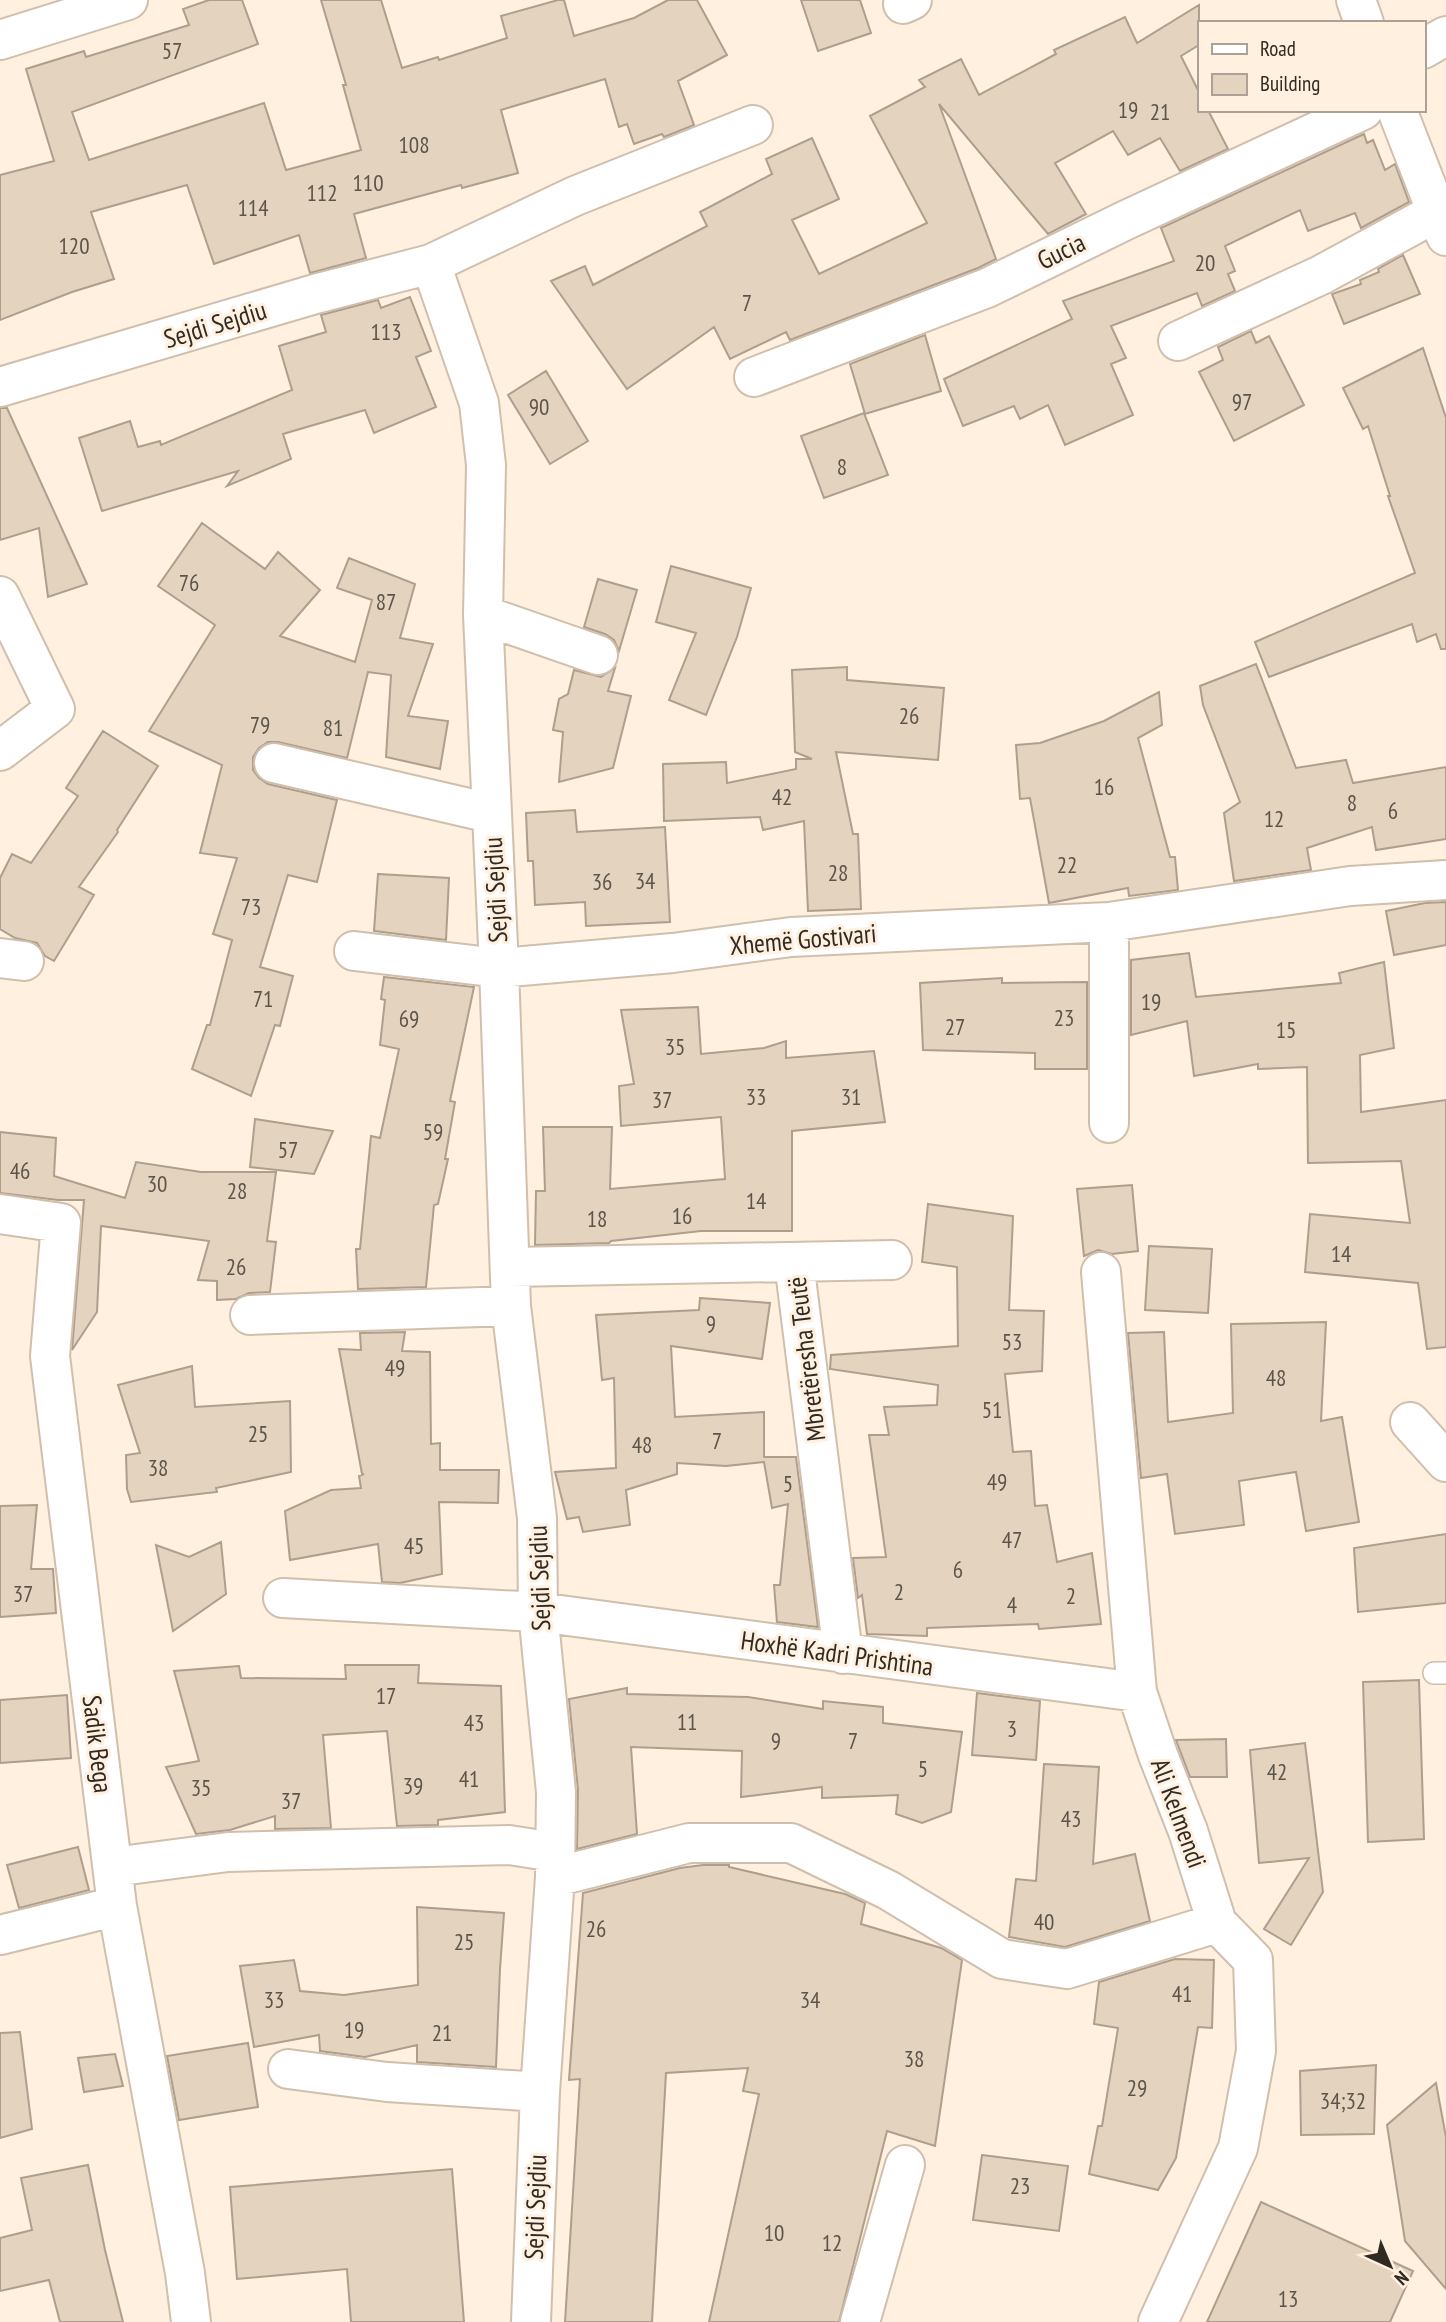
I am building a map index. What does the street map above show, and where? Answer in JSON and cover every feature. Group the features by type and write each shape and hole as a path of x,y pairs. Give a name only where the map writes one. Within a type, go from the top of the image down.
{"street":[{"path":"0,40 128,0"},
{"path":"1356,0 1363,21"},
{"path":"1425,48 1446,36"},
{"name":"Gucia","path":"754,377 987,288 1136,215 1359,112"},
{"path":"1178,341 1441,224 1398,112"},
{"name":"Sejdi Sejdiu","path":"0,387 315,294 431,264 575,197 753,125"},
{"name":"Sejdi Sejdiu","path":"431,264 480,403 486,465 483,615 511,1306 537,1518 538,1612 556,1792 555,1864 540,2092 530,2322"},
{"path":"0,596 55,709 0,751"},
{"path":"483,615 598,655"},
{"name":"Sejdi Sejdiu","path":"274,763 490,813"},
{"name":"Xhemë Gostivari","path":"499,968 673,953 791,937 1109,922 1350,886 1446,880"},
{"path":"1109,922 1109,1123"},
{"name":"Sejdi Sejdiu","path":"354,951 499,968"},
{"name":"Sadik Bega","path":"0,1214 61,1223 50,1356 117,1906 185,2273 191,2322"},
{"path":"794,1262 892,1260"},
{"name":"Mbretëresha Teutë","path":"510,1267 794,1262 843,1654"},
{"name":"Ali Kelmendi","path":"1101,1272 1137,1692 1188,1831 1217,1923 1253,1960 1256,2050 1238,2148 1158,2322"},
{"path":"250,1315 511,1306"},
{"path":"1410,1422 1446,1462"},
{"name":"Hoxhë Kadri Prishtina","path":"283,1598 538,1612 1137,1692"},
{"path":"113,1867 228,1852 509,1845 555,1864 689,1843 791,1843 888,1890 1002,1959 1067,1969 1217,1923"},
{"path":"0,1935 117,1906"},
{"path":"288,2069 387,2082 540,2092"},
{"path":"860,2322 905,2165"}],"building":[{"path":"209,0 242,0 258,44 72,112 89,160 264,103 286,170 361,150 343,85 346,85 321,0 381,0 402,68 438,57 439,60 507,38 501,16 558,0 564,0 574,36 634,18 668,0 697,0 727,55 678,81 694,125 664,137 662,134 634,144 627,124 619,127 605,79 501,110 518,173 462,188 461,185 354,214 366,258 310,273 299,235 214,264 187,185 91,212 114,279 0,320 0,175 54,161 26,69 84,51 86,57 189,25 183,9"},
{"path":"801,0 860,0 871,33 818,51"},
{"path":"1199,5 1198,46 1181,56 1198,90 1198,112 1209,112 1228,149 1180,171 1160,138 1128,155 1113,131 1055,163 1086,214 1048,234 939,104 996,259 978,268 790,340 786,332 730,359 714,327 627,389 551,281 585,266 593,285 707,226 700,212 772,174 766,159 812,138 839,199 792,220 819,274 927,223 870,116 925,87 919,80 961,59 979,95 1056,54 1054,50 1125,17 1137,43"},
{"path":"1364,134 1367,143 1373,140 1385,170 1395,164 1409,202 1361,228 1355,213 1308,231 1300,210 1225,246 1235,271 1228,274 1235,291 1202,306 1197,293 1111,326 1126,358 1111,364 1133,415 1065,445 1048,405 1020,419 1014,406 963,426 944,379 1072,319 1063,301 1174,261 1161,228"},
{"path":"1403,255 1420,294 1344,324 1332,294 1361,284 1360,280 1379,272 1378,269"},
{"path":"410,297 431,351 416,357 436,407 374,433 365,410 283,434 291,459 227,486 238,471 102,511 79,438 130,421 138,447 160,441 161,445 292,390 279,346 326,332 321,315 378,300 381,308"},
{"path":"1251,331 1256,343 1269,336 1304,405 1234,441 1199,372 1223,360 1218,347"},
{"path":"925,335 941,391 865,414 850,364"},
{"path":"1423,348 1446,418 1446,649 1441,649 1436,634 1417,642 1412,624 1269,677 1255,642 1415,573 1388,496 1368,426 1363,429 1343,388"},
{"path":"546,371 588,441 550,464 508,395"},
{"path":"0,408 7,408 87,584 48,597 39,528 0,540"},
{"path":"864,413 888,475 824,498 801,436"},
{"path":"202,523 265,569 278,552 320,590 280,636 355,662 372,600 337,588 349,558 415,584 400,638 433,644 408,716 448,721 440,769 386,757 391,675 368,672 347,758 278,742 268,742 259,748 253,757 253,770 268,784 337,800 317,882 288,875 260,967 293,976 280,1026 275,1025 251,1096 192,1069 207,1025 210,1025 232,940 213,934 237,858 200,853 222,765 149,731 215,625 158,586"},
{"path":"671,566 751,588 737,637 706,715 669,700 696,633 656,622"},
{"path":"598,579 637,590 619,651 614,640 584,627"},
{"path":"1256,664 1296,768 1346,760 1353,783 1446,767 1446,839 1376,850 1372,827 1307,848 1311,870 1234,881 1224,813 1240,802 1203,705 1200,686"},
{"path":"847,667 847,680 944,688 938,760 836,752 853,834 858,834 861,909 808,911 804,821 763,830 760,817 664,821 663,764 726,762 727,783 796,769 796,759 812,759 795,752 792,670"},
{"path":"615,668 608,691 631,696 613,768 559,782 563,732 553,730 559,699 568,694 574,670 601,677"},
{"path":"1159,692 1162,725 1138,738 1170,857 1175,857 1178,890 1129,896 1128,888 1049,903 1030,798 1020,799 1016,745 1040,743 1104,721"},
{"path":"103,731 158,766 118,832 79,887 94,895 54,961 45,956 37,943 15,938 0,929 0,878 12,854 31,863 78,796 66,788"},
{"path":"575,810 577,832 665,827 670,922 586,926 585,902 535,905 533,861 528,861 526,813"},
{"path":"378,874 449,878 446,940 374,931"},
{"path":"1446,902 1446,945 1394,955 1386,911 1425,903"},
{"path":"1189,953 1196,997 1341,983 1339,973 1384,962 1394,1048 1360,1055 1361,1112 1446,1100 1446,1347 1427,1349 1418,1283 1305,1272 1310,1214 1410,1223 1401,1161 1308,1163 1307,1067 1258,1069 1258,1064 1194,1076 1187,1021 1131,1035 1131,960"},
{"path":"384,977 474,987 450,1101 455,1102 445,1159 448,1159 438,1204 434,1205 426,1287 358,1289 356,1249 360,1249 371,1136 380,1138 399,1049 380,1045 385,1000 381,999"},
{"path":"1002,978 1002,983 1087,982 1087,1069 1035,1069 1035,1053 923,1050 920,983"},
{"path":"698,1007 701,1054 764,1048 786,1041 786,1058 874,1051 885,1122 792,1131 792,1231 701,1231 609,1243 535,1245 536,1191 545,1191 543,1127 612,1127 610,1189 725,1179 721,1117 621,1126 619,1086 634,1084 621,1010"},
{"path":"255,1119 333,1131 314,1174 250,1167"},
{"path":"0,1132 56,1138 54,1176 125,1198 136,1162 201,1172 276,1172 267,1241 276,1242 270,1292 249,1293 236,1299 217,1300 217,1281 198,1280 209,1241 101,1226 97,1312 72,1350 84,1200 58,1200 0,1193"},
{"path":"1132,1185 1138,1251 1112,1254 1098,1250 1084,1256 1077,1189"},
{"path":"928,1204 1013,1216 1009,1310 1044,1311 1042,1371 1005,1374 1013,1452 1031,1451 1035,1506 1047,1505 1057,1562 1092,1553 1101,1624 1039,1629 1038,1624 927,1628 927,1636 867,1634 862,1595 858,1598 853,1558 886,1557 869,1435 889,1435 884,1407 937,1405 938,1385 830,1369 831,1355 958,1346 957,1267 922,1262"},
{"path":"1149,1246 1212,1249 1208,1313 1145,1310"},
{"path":"700,1298 770,1303 762,1359 671,1346 675,1417 764,1412 764,1457 796,1457 818,1627 777,1622 774,1585 780,1585 788,1504 772,1508 764,1462 726,1466 677,1463 677,1474 626,1490 630,1525 583,1532 579,1517 567,1519 555,1472 616,1468 614,1378 602,1380 596,1315 699,1310"},
{"path":"1326,1322 1321,1421 1342,1417 1359,1522 1306,1531 1296,1472 1239,1481 1244,1525 1175,1534 1167,1474 1141,1478 1128,1333 1164,1332 1168,1422 1233,1413 1231,1324"},
{"path":"405,1332 402,1351 430,1352 431,1444 440,1443 440,1470 499,1470 498,1503 439,1502 442,1574 400,1583 382,1582 378,1544 290,1560 285,1511 331,1490 361,1488 359,1476 364,1474 339,1349 361,1350 360,1333"},
{"path":"192,1366 195,1407 290,1401 291,1472 216,1488 217,1492 131,1502 127,1489 126,1455 140,1453 118,1385"},
{"path":"37,1505 31,1569 53,1569 56,1613 0,1617 0,1506"},
{"path":"1446,1534 1446,1603 1358,1612 1354,1548"},
{"path":"221,1542 226,1594 173,1631 156,1545 189,1557"},
{"path":"345,1665 419,1665 418,1683 501,1686 505,1812 438,1820 438,1825 397,1826 387,1731 323,1735 331,1828 275,1829 275,1816 230,1830 196,1834 166,1767 199,1761 174,1671 239,1666 241,1678 346,1679"},
{"path":"1419,1680 1424,1839 1368,1842 1363,1682"},
{"path":"627,1688 627,1694 748,1697 823,1709 823,1701 883,1707 883,1723 962,1732 951,1812 922,1823 896,1814 898,1795 822,1798 822,1787 741,1797 742,1751 631,1747 637,1834 577,1849 578,1790 569,1699"},
{"path":"977,1693 1040,1701 1036,1760 972,1755"},
{"path":"67,1695 71,1758 0,1763 0,1700"},
{"path":"1226,1739 1227,1777 1190,1777 1176,1740"},
{"path":"1305,1743 1323,1892 1291,1945 1264,1929 1309,1858 1259,1863 1250,1750"},
{"path":"1044,1764 1099,1767 1093,1864 1135,1854 1150,1921 1065,1947 1009,1937 1016,1879 1036,1881"},
{"path":"78,1847 89,1890 19,1908 7,1865"},
{"path":"729,1865 845,1894 865,1903 861,1924 941,1948 962,1960 935,2146 887,2131 839,2322 709,2322 759,2094 743,2091 748,2068 666,2073 652,2322 565,2322 580,2079 569,2080 583,1893 680,1868"},
{"path":"417,1907 504,1913 496,2067 417,2062 417,2045 365,2057 320,2051 319,2035 254,2047 240,1966 294,1960 300,1991 344,1995 418,1985"},
{"path":"1175,1959 1214,1960 1212,2028 1198,2027 1176,2158 1158,2190 1089,2174 1098,2126 1102,2126 1118,2028 1094,2024 1099,1982"},
{"path":"20,2032 32,2129 0,2138 0,2033"},
{"path":"248,2043 258,2107 179,2120 167,2056"},
{"path":"115,2054 123,2086 84,2092 78,2058"},
{"path":"1376,2065 1374,2134 1301,2135 1300,2071"},
{"path":"1436,2083 1446,2137 1446,2289 1405,2241 1387,2125"},
{"path":"982,2155 1068,2166 1059,2231 973,2220"},
{"path":"88,2165 123,2322 60,2322 49,2280 0,2291 0,2238 32,2230 21,2178"},
{"path":"452,2169 464,2322 351,2322 347,2269 237,2279 230,2187"},
{"path":"1261,2202 1413,2271 1390,2322 1207,2322"}]}
